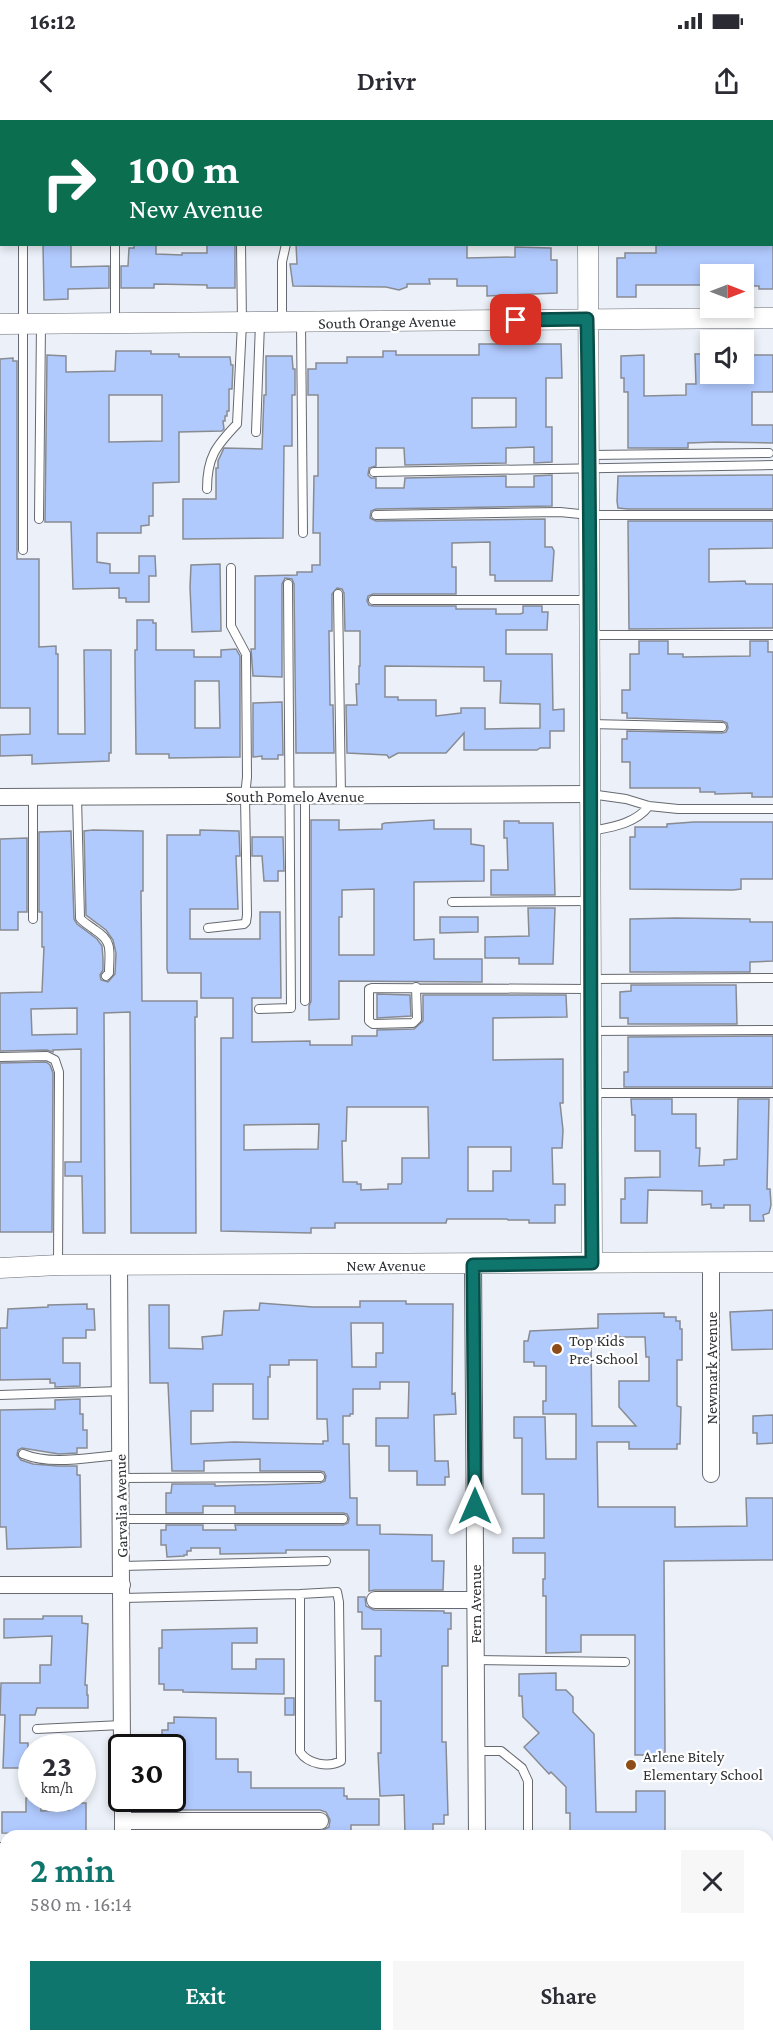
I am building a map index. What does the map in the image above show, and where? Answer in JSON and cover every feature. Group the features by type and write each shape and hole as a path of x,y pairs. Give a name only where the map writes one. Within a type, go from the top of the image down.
{"street":[{"path":"588,246 592,1263"},
{"name":"South Orange Avenue","path":"0,324 773,318"},
{"name":"South Pomelo Avenue","path":"0,797 589,794"},
{"name":"New Avenue","path":"0,1268 58,1265 773,1262"},
{"name":"Newmark Avenue","path":"711,1263 711,1474"},
{"name":"Garvalia Avenue","path":"119,1265 122,1734"},
{"name":"Fern Avenue","path":"473,1265 477,1830"},
{"path":"0,1585 122,1592"},
{"path":"375,1600 475,1600"},
{"path":"123,1812 123,1829 320,1821"}],"lane":[{"path":"23,246 32,324 39,519"},
{"path":"115,246 115,323"},
{"path":"242,246 251,323 256,432"},
{"path":"286,246 282,262 291,323 303,533"},
{"path":"207,489 207,470 211,457 222,440 237,424 251,323"},
{"path":"23,550 32,324"},
{"path":"374,472 769,453"},
{"path":"590,461 773,465"},
{"path":"376,515 560,512 590,515 773,515"},
{"path":"208,928 246,922 246,654 231,626 231,568"},
{"path":"288,584 305,1001"},
{"path":"338,594 341,796"},
{"path":"373,600 590,600"},
{"path":"590,635 773,635"},
{"path":"589,724 722,726"},
{"path":"589,794 626,799 649,806 678,809 773,808"},
{"path":"259,1009 291,1008 297,796"},
{"path":"33,797 33,919"},
{"path":"77,797 80,918 106,937 109,963 109,973 106,976"},
{"path":"590,832 629,822 642,816 649,806"},
{"path":"452,902 590,901"},
{"path":"416,987 417,1019 413,1023 373,1024 369,1021 369,989 372,988 773,978"},
{"path":"590,1031 773,1030"},
{"path":"0,1056 47,1056 55,1060 59,1072 58,1265"},
{"path":"590,1093 773,1093"},
{"path":"0,1395 120,1391"},
{"path":"23,1454 41,1459 71,1460 121,1455"},
{"path":"121,1478 320,1477"},
{"path":"121,1519 343,1519"},
{"path":"122,1566 326,1561"},
{"path":"122,1592 300,1594 337,1592 339,1596 341,1761 336,1763 314,1763 304,1758 300,1752 300,1594"},
{"path":"476,1660 625,1662"},
{"path":"37,1729 122,1725"},
{"path":"476,1751 501,1751 522,1768 528,1781 528,1830"}],"building":[{"path":"43,246 71,246 71,267 109,266 109,288 68,289 68,299 44,300"},
{"path":"134,246 156,246 156,254 182,255 182,253 207,253 207,246 235,246 235,288 154,284 154,288 121,288 121,266 128,266 129,248 134,248"},
{"path":"296,246 467,246 467,258 515,257 515,247 551,248 551,260 557,260 557,293 487,296 487,286 457,286 457,279 429,279 430,284 407,284 407,287 399,290 386,287 293,286 290,264 297,264"},
{"path":"656,246 773,246 773,289 759,289 759,286 754,286 754,264 700,264 700,285 636,285 636,297 617,297 617,258 625,258 625,253 656,253"},
{"path":"479,344 561,344 562,378 546,378 546,427 552,427 552,462 534,463 534,447 506,448 506,463 405,465 404,448 376,448 376,466 369,468 368,475 376,478 376,488 404,488 405,478 506,476 506,487 534,487 534,476 552,475 552,506 376,509 371,511 370,518 376,521 545,519 545,547 552,547 554,551 552,581 495,581 495,575 490,575 490,542 452,543 452,567 456,567 456,594 373,594 368,596 367,601 373,606 456,606 456,609 496,609 496,614 520,614 523,613 523,606 542,606 542,612 548,612 547,630 506,630 506,654 552,654 553,710 564,709 564,731 550,731 550,748 537,750 464,750 464,733 446,753 398,753 389,758 387,755 347,753 346,705 357,705 356,684 359,684 360,631 345,631 344,593 342,589 337,588 332,594 332,631 329,631 330,705 333,705 334,753 296,753 294,584 292,579 285,578 282,584 282,677 253,676 251,649 255,649 255,576 297,575 297,572 312,572 312,565 320,565 320,533 313,533 314,476 318,476 318,395 308,395 308,369 316,369 316,363 347,363 347,357 383,357 383,351 396,351 396,355 479,355","holes":["472,398 516,398 516,427 472,428","385,666 484,667 484,681 501,681 500,703 540,704 540,728 485,729 485,708 461,708 461,713 436,716 436,700 398,700 398,697 385,697"]},
{"path":"116,351 151,351 151,354 179,354 179,357 230,357 231,365 233,365 232,389 229,389 229,411 223,421 224,429 222,431 179,432 179,482 153,483 153,516 149,516 149,525 141,526 141,533 97,533 97,562 110,564 110,573 139,573 139,556 155,556 156,576 149,576 149,602 126,602 126,598 119,598 119,588 73,589 71,522 45,522 47,355 66,356 66,372 115,371","holes":["109,395 162,395 162,441 109,442"]},
{"path":"695,354 700,354 700,384 754,384 754,355 773,355 773,392 752,392 752,425 773,425 773,443 688,443 688,448 628,448 628,392 624,392 624,378 621,378 621,356 644,355 644,396 686,395 686,384 696,384"},
{"path":"266,356 292,356 293,369 295,369 295,395 292,395 292,446 284,446 283,538 183,539 183,499 216,499 216,468 218,468 218,461 224,448 262,449"},
{"path":"13,358 13,361 17,361 17,559 39,559 39,647 56,646 56,654 58,654 58,734 85,734 84,650 111,650 111,753 109,753 109,761 32,764 32,755 0,756 0,735 30,734 30,708 0,708 0,359"},
{"path":"773,475 773,509 618,508 618,476"},
{"path":"628,521 773,521 773,548 709,549 709,582 745,581 746,584 773,584 773,628 629,629"},
{"path":"220,564 221,631 192,632 191,565"},
{"path":"137,620 153,620 153,623 156,623 156,650 194,650 194,657 221,657 221,650 236,649 240,656 240,757 169,758 169,754 136,754 135,650 137,650","holes":["195,681 219,681 220,728 195,728"]},
{"path":"639,641 668,641 668,654 683,654 683,657 750,656 750,641 768,641 768,652 773,652 773,797 752,797 752,793 715,794 715,792 700,792 700,788 630,788 630,762 622,762 622,739 627,739 627,731 722,733 728,728 727,723 722,721 627,718 627,713 622,713 622,690 630,690 630,654 639,654"},
{"path":"282,702 283,755 278,755 278,759 253,757 253,703"},
{"path":"311,820 339,820 339,830 382,829 382,824 385,823 434,820 434,829 471,829 471,844 484,846 484,881 414,882 414,940 434,939 434,959 482,959 482,982 339,981 339,1019 309,1020 311,1001","holes":["374,889 374,955 339,955 342,890"]},
{"path":"504,821 553,823 555,895 491,895 491,870 508,870"},
{"path":"773,822 773,879 741,879 741,889 733,890 630,889 630,837 635,837 635,827 667,827 667,824"},
{"path":"200,830 239,831 240,856 236,856 238,909 190,909 190,939 260,939 260,912 280,912 281,998 252,998 252,1042 310,1041 310,1045 352,1045 352,1036 377,1036 377,1030 414,1029 423,1021 423,995 566,995 567,1017 493,1018 493,1060 563,1059 563,1103 560,1103 562,1148 552,1148 553,1184 565,1184 565,1205 555,1205 555,1223 529,1223 529,1220 507,1219 447,1219 446,1223 335,1223 335,1228 311,1228 311,1233 221,1231 221,1038 233,1038 233,998 201,998 201,973 168,973 167,969 167,835 200,835","holes":["347,1107 428,1107 429,1158 402,1158 401,1184 388,1184 388,1189 361,1190 361,1184 357,1182 343,1182 342,1141 346,1141","319,1124 318,1149 244,1150 244,1125","468,1147 511,1147 511,1171 493,1171 493,1191 468,1191"]},
{"path":"71,831 74,919 102,946 101,980 108,982 115,974 116,953 113,940 106,930 86,915 84,831 143,831 142,1001 197,1001 197,1017 195,1017 196,1233 131,1233 130,1012 104,1013 105,1233 83,1233 82,1176 65,1176 65,1162 81,1162 81,1049 53,1050 53,1052 47,1050 0,1051 0,993 42,992 44,947 42,947 42,912 39,912 39,832","holes":["77,1008 77,1034 32,1035 31,1009"]},
{"path":"252,837 283,837 284,871 278,871 278,881 264,881 262,856 252,856"},
{"path":"27,838 27,912 18,912 18,930 0,930 0,839"},
{"path":"528,908 555,908 553,964 519,964 519,958 485,958 485,937 529,936"},
{"path":"440,917 478,917 478,932 440,933"},
{"path":"630,919 750,919 750,922 773,922 773,961 750,962 750,972 630,972"},
{"path":"631,985 736,985 737,1024 628,1024 628,1018 620,1018 620,992 631,991"},
{"path":"377,994 410,995 411,1016 377,1018"},
{"path":"773,1036 773,1087 624,1087 624,1072 628,1072 628,1037"},
{"path":"46,1062 53,1073 52,1232 0,1232 0,1063"},
{"path":"631,1099 672,1099 672,1114 696,1114 696,1148 700,1148 699,1166 724,1165 724,1160 737,1159 738,1099 769,1099 767,1189 770,1189 771,1205 769,1213 763,1215 764,1221 750,1221 750,1205 724,1205 724,1208 711,1208 711,1204 702,1205 702,1191 648,1190 647,1223 621,1223 621,1199 625,1199 625,1178 660,1177 660,1151 635,1151 635,1115 632,1115"},
{"path":"360,1301 453,1304 452,1394 455,1393 456,1414 434,1415 435,1461 448,1461 449,1477 445,1477 445,1485 417,1485 417,1471 389,1471 389,1446 376,1446 376,1418 408,1418 409,1382 380,1382 380,1389 353,1389 353,1414 343,1416 343,1444 349,1444 350,1498 357,1498 357,1525 380,1525 380,1534 432,1535 432,1561 444,1561 443,1590 369,1591 369,1550 286,1550 286,1553 220,1554 220,1548 191,1548 191,1551 187,1551 187,1555 167,1557 166,1545 161,1545 161,1530 166,1530 166,1525 203,1525 203,1530 236,1530 235,1525 343,1525 348,1523 349,1518 343,1513 235,1513 235,1506 203,1506 203,1513 166,1513 166,1493 171,1493 172,1484 215,1484 215,1486 320,1483 325,1481 326,1476 320,1471 260,1471 260,1459 204,1461 204,1471 172,1471 168,1383 150,1383 149,1305 169,1305 169,1348 203,1349 202,1337 222,1335 224,1311 259,1310 260,1303 313,1307 360,1307","holes":["351,1323 383,1323 383,1353 376,1353 376,1367 352,1367","289,1360 317,1360 317,1419 327,1419 328,1441 323,1441 323,1444 234,1442 191,1444 191,1411 213,1411 213,1384 253,1384 253,1419 268,1419 270,1365 289,1365"]},
{"path":"87,1304 87,1309 94,1309 95,1330 86,1330 86,1338 63,1338 63,1363 80,1363 80,1386 55,1387 55,1383 50,1383 50,1379 0,1380 0,1328 7,1328 8,1309"},
{"path":"773,1310 773,1349 732,1350 730,1312"},
{"path":"664,1313 664,1317 676,1317 682,1329 682,1360 677,1360 677,1406 681,1407 680,1444 677,1444 677,1449 629,1449 629,1442 597,1442 598,1507 675,1507 675,1527 747,1526 746,1498 773,1498 773,1560 664,1561 665,1755 635,1755 635,1635 581,1635 581,1652 546,1653 546,1596 543,1596 545,1553 513,1553 513,1538 544,1538 544,1494 522,1494 522,1438 514,1438 514,1417 545,1417 546,1459 576,1459 576,1414 543,1414 543,1401 546,1401 546,1366 534,1366 534,1362 524,1362 524,1341 528,1341 530,1331 598,1328 598,1314","holes":["619,1337 645,1337 646,1357 649,1357 649,1381 619,1381 619,1407 636,1426 592,1426 591,1342 620,1342"]},
{"path":"80,1399 83,1430 87,1430 87,1448 77,1448 77,1453 59,1454 22,1448 18,1450 17,1455 21,1460 33,1464 77,1466 77,1475 80,1475 81,1547 7,1549 6,1527 0,1527 0,1410 55,1409 55,1400"},
{"path":"773,1415 773,1443 757,1444 757,1433 753,1433 753,1416"},
{"path":"358,1597 365,1597 366,1606 374,1610 451,1613 451,1629 448,1629 448,1666 442,1666 442,1742 446,1742 448,1815 444,1815 444,1824 433,1824 433,1830 405,1830 404,1795 380,1796 378,1753 381,1753 381,1701 375,1701 375,1656 381,1656 381,1629 362,1629 362,1612 358,1612"},
{"path":"43,1616 82,1616 82,1623 88,1624 85,1685 87,1685 88,1708 37,1708 35,1715 20,1715 18,1768 3,1768 5,1715 0,1715 1,1683 40,1683 40,1665 51,1665 52,1636 4,1638 4,1619 43,1619"},
{"path":"257,1628 257,1643 232,1643 232,1669 256,1669 256,1659 284,1659 284,1694 183,1692 183,1690 164,1690 164,1684 159,1684 159,1648 162,1648 162,1630"},
{"path":"556,1673 556,1690 566,1690 573,1697 573,1712 594,1734 596,1812 636,1812 636,1791 665,1791 665,1830 570,1830 570,1813 566,1813 566,1787 551,1772 549,1774 524,1747 539,1733 523,1717 522,1696 519,1696 519,1674"},
{"path":"285,1698 294,1698 294,1715 285,1715"},
{"path":"174,1717 216,1718 216,1759 238,1759 238,1772 251,1772 251,1788 344,1788 344,1796 347,1796 347,1799 379,1799 379,1825 351,1825 351,1830 323,1830 329,1827 330,1820 326,1812 320,1810 186,1810 186,1734 162,1734 162,1730 168,1730 168,1723 174,1723"},
{"path":"2,1812 86,1812 86,1830 2,1830"}],"place":[{"name":"Top Kids Pre-School","path":"557,1349"},
{"name":"Arlene Bitely Elementary School","path":"631,1765"}],"route":[{"path":"475,1506 473,1265 592,1263 590,455 587,319 516,320"}]}
